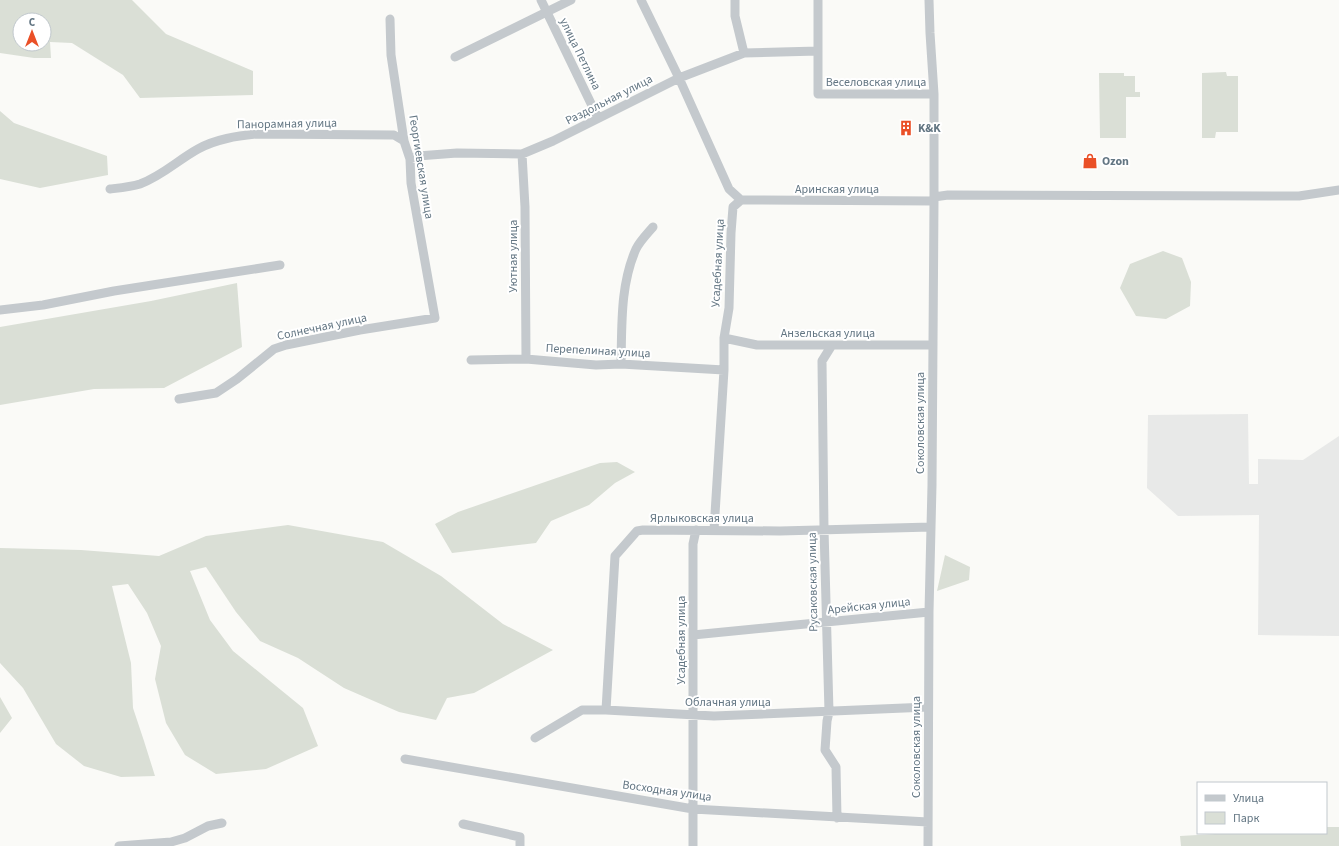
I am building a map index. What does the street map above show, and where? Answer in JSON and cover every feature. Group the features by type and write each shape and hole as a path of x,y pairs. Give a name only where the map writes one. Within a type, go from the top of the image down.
{"street":[{"name":"улица Петлина","path":"541,0 598,118"},
{"path":"455,57 571,0"},
{"path":"641,0 679,78 729,188 741,200"},
{"path":"735,0 735,16 744,53"},
{"path":"818,0 818,51"},
{"name":"Соколовская улица","path":"928,846 928,707 932,485 934,199 934,94 930,33 930,0"},
{"name":"Георгиевская улица","path":"390,19 391,55 404,141 410,159 411,183 435,318"},
{"name":"Раздольная улица","path":"410,159 418,156 457,153 522,154 553,141 679,78 744,53 818,51"},
{"name":"Веселовская улица","path":"818,51 818,94 934,94"},
{"name":"Панорамная улица","path":"110,189 139,184 167,171 198,149 221,140 239,136 257,134 394,135 404,141"},
{"name":"Уютная улица","path":"522,154 525,207 526,359"},
{"name":"Аринская улица","path":"741,200 934,199 948,195 1299,196 1339,190"},
{"name":"Усадебная улица","path":"714,530 724,370 724,338 729,308 733,206 741,200"},
{"path":"621,364 625,282 636,248 653,227"},
{"path":"0,310 43,305 114,291 280,265"},
{"name":"Солнечная улица","path":"179,399 216,393 237,379 274,349 286,345 360,330 435,318"},
{"name":"Анзельская улица","path":"724,338 757,345 932,345"},
{"name":"Русаковская улица","path":"832,346 822,361 824,529 829,712 826,720 825,750 836,767 837,818"},
{"name":"Перепелиная улица","path":"471,360 526,359 596,365 621,364 724,370"},
{"name":"Ярлыковская улица","path":"606,710 615,556 637,532 643,530 780,530 931,527"},
{"name":"Усадебная улица","path":"693,846 693,544 696,530"},
{"name":"Арейская улица","path":"693,635 929,612"},
{"name":"Облачная улица","path":"535,738 582,710 714,716 928,707"},
{"name":"Восходная улица","path":"405,759 693,809 928,822"},
{"path":"119,846 171,842 186,838 208,826 222,823"},
{"path":"463,824 520,837 520,846"}],"shaded area":[{"path":"1248,414 1249,484 1258,484 1258,459 1303,460 1339,436 1339,636 1258,635 1259,515 1178,516 1147,488 1148,415"}],"green space":[{"path":"0,0 132,0 166,34 253,71 253,95 140,98 123,75 72,43 52,42 52,12 12,12 12,52 51,52 51,58 34,58 0,53"},
{"path":"1226,72 1227,76 1238,76 1238,132 1216,132 1215,138 1202,138 1202,73"},
{"path":"1099,73 1124,73 1124,76 1135,76 1135,92 1140,92 1140,97 1126,97 1126,138 1100,138"},
{"path":"0,111 14,123 107,156 108,175 40,188 0,179"},
{"path":"1163,251 1182,258 1191,282 1190,306 1166,319 1136,316 1120,288 1130,264"},
{"path":"237,283 242,347 164,388 94,389 0,405 0,327 151,301"},
{"path":"617,462 635,472 615,483 589,505 551,521 536,543 452,553 435,524 458,512 600,463"},
{"path":"288,525 383,542 441,576 503,624 553,650 474,693 447,698 436,720 399,712 344,688 298,658 260,641 236,612 206,567 190,571 210,620 233,651 303,708 318,746 266,769 216,774 185,755 166,723 155,679 161,646 147,613 128,584 112,586 131,663 133,708 155,776 121,777 84,766 56,744 23,688 0,663 0,548 81,550 159,556 206,536"},
{"path":"945,555 970,567 969,580 937,591"},
{"path":"0,697 12,718 0,733"},
{"path":"1327,827 1339,827 1339,846 1181,846 1180,836 1215,834 1327,834"}],"place":[{"name":"K&K","path":"906,128"},
{"name":"Ozon","path":"1090,161"}]}
